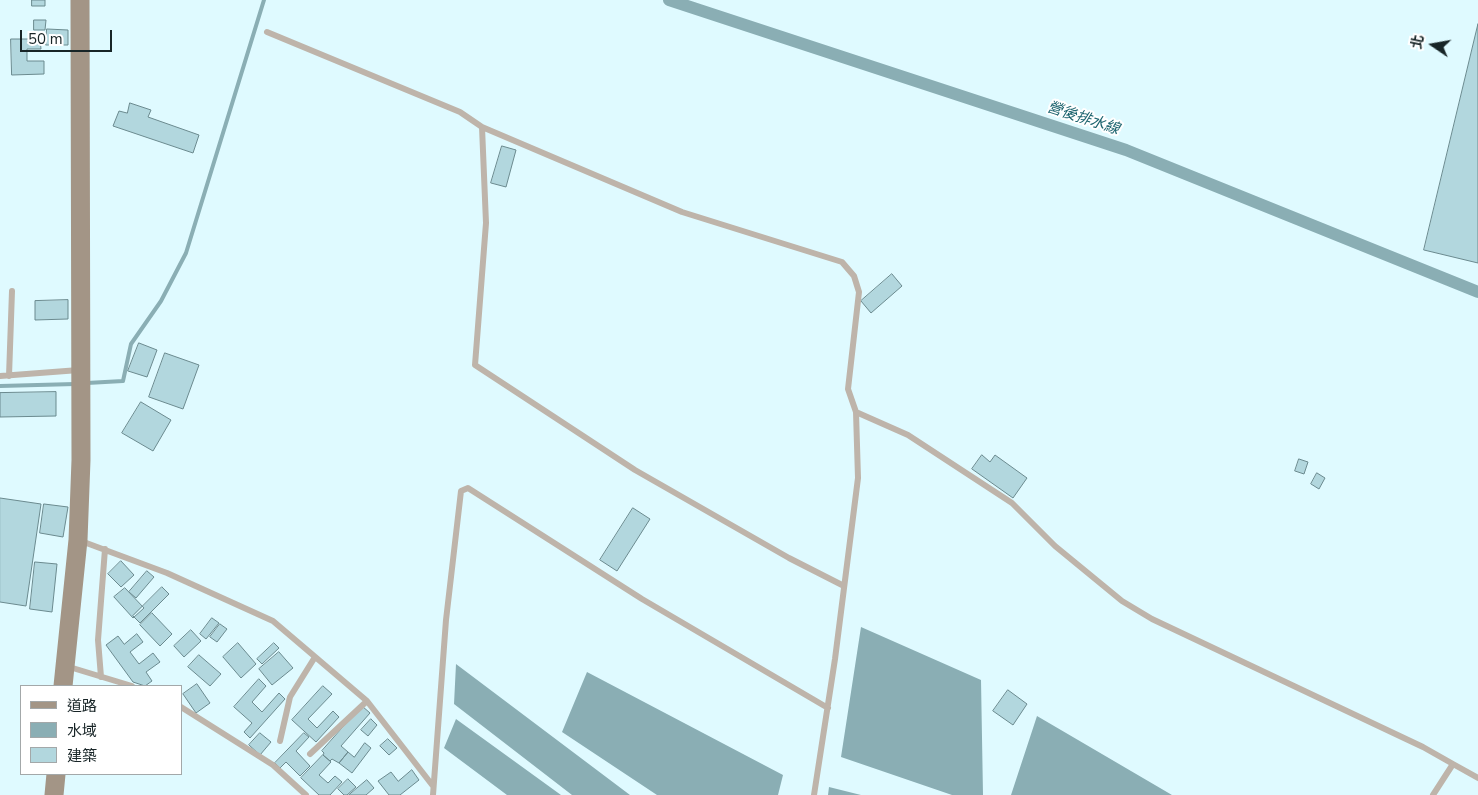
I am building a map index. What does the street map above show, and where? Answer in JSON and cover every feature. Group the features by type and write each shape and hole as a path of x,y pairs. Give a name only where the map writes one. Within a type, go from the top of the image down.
{"main road":[{"path":"63,685 78,540 82,400 80,0"},
{"path":"54,795 56,775"}],"lane":[{"path":"267,32 460,112 482,127 682,212 842,262 854,276 859,292 848,389 856,412 858,478 828,708 814,795"},
{"path":"482,127 486,223 475,364 635,470 789,558 844,586"},
{"path":"9,376 12,291"},
{"path":"0,376 82,370"},
{"path":"856,412 908,435 1012,503 1055,546 1122,601 1152,619 1424,747 1478,778"},
{"path":"433,795 451,567 461,491 468,488 642,599 828,708"},
{"path":"78,540 167,573 273,621 367,701 433,786"},
{"path":"100,677 98,640 105,549"},
{"path":"280,740 290,697 315,658"},
{"path":"65,666 128,685"},
{"path":"310,754 367,701"},
{"path":"182,708 273,765 306,795"},
{"path":"1433,795 1453,764"}],"water":[{"path":"861,627 981,680 983,795 952,795 841,757"},
{"path":"456,664 630,795 572,795 454,704"},
{"path":"587,672 783,775 778,795 657,795 562,732"},
{"path":"1037,716 1172,795 1011,795"},
{"path":"456,719 561,795 507,795 444,748"},
{"path":"829,787 861,795 828,795"}],"building":[{"path":"32,0 45,0 45,6 32,6"},
{"path":"34,20 46,20 45,30 34,30"},
{"path":"1478,24 1478,263 1424,250"},
{"path":"47,29 68,30 68,45 46,45"},
{"path":"11,39 40,39 41,49 27,49 27,61 44,61 44,74 12,75"},
{"path":"130,103 151,110 148,117 199,135 193,153 113,126 119,111 127,113"},
{"path":"502,146 516,150 506,187 491,183"},
{"path":"892,274 902,286 871,313 861,301"},
{"path":"68,300 68,319 35,320 35,301"},
{"path":"139,343 157,350 147,377 128,371"},
{"path":"165,353 199,365 183,409 149,397"},
{"path":"56,392 56,416 0,417 0,393"},
{"path":"141,402 171,420 153,451 122,433"},
{"path":"982,455 990,462 995,455 1027,478 1013,498 972,469"},
{"path":"1299,459 1308,462 1304,474 1295,471"},
{"path":"1317,473 1325,478 1319,489 1311,484"},
{"path":"0,498 41,504 26,606 0,602"},
{"path":"44,504 68,507 63,537 40,533"},
{"path":"633,508 650,519 617,571 600,560"},
{"path":"121,561 134,575 121,587 108,574"},
{"path":"35,562 57,564 52,612 30,609"},
{"path":"147,571 154,577 136,598 129,592"},
{"path":"162,587 169,594 140,623 133,616"},
{"path":"125,588 144,608 133,618 114,597"},
{"path":"152,613 172,634 160,646 140,625"},
{"path":"212,618 219,623 206,639 200,634"},
{"path":"220,624 227,629 217,642 210,637"},
{"path":"191,630 201,641 184,657 174,646"},
{"path":"137,634 143,642 130,652 139,664 153,653 160,662 146,672 152,681 146,685 133,682 106,645 118,636 124,644"},
{"path":"238,643 256,664 241,678 223,657"},
{"path":"274,643 279,648 262,664 257,659"},
{"path":"279,652 293,668 272,685 259,669"},
{"path":"199,655 221,674 210,686 188,667"},
{"path":"259,679 266,686 252,702 262,712 279,693 285,699 250,738 244,732 252,723 234,707"},
{"path":"197,684 210,703 196,713 183,694"},
{"path":"323,686 332,694 308,719 317,728 333,711 339,717 316,742 292,720"},
{"path":"1008,690 1027,704 1013,725 993,711"},
{"path":"362,706 370,713 341,746 348,752 339,763 332,759 330,761 323,755 322,751"},
{"path":"371,719 377,725 368,736 361,730"},
{"path":"260,733 271,742 260,755 249,745"},
{"path":"304,733 309,737 296,751 310,766 300,776 286,762 280,768 275,763"},
{"path":"388,739 397,748 389,755 380,746"},
{"path":"365,743 371,748 352,773 339,763 348,752 354,757"},
{"path":"323,755 331,762 319,775 328,783 335,776 342,782 330,795 319,795 301,778"},
{"path":"412,770 419,780 400,795 389,795 378,781 391,772 398,781"},
{"path":"348,779 356,787 347,795 344,795 338,789"},
{"path":"367,780 374,788 366,795 349,795"}],"waterway":[{"path":"87,383 123,381 131,344 161,301 186,253 264,0"},
{"name":"營後排水線","path":"669,0 1126,150 1478,292"},
{"path":"0,386 75,384"}]}
